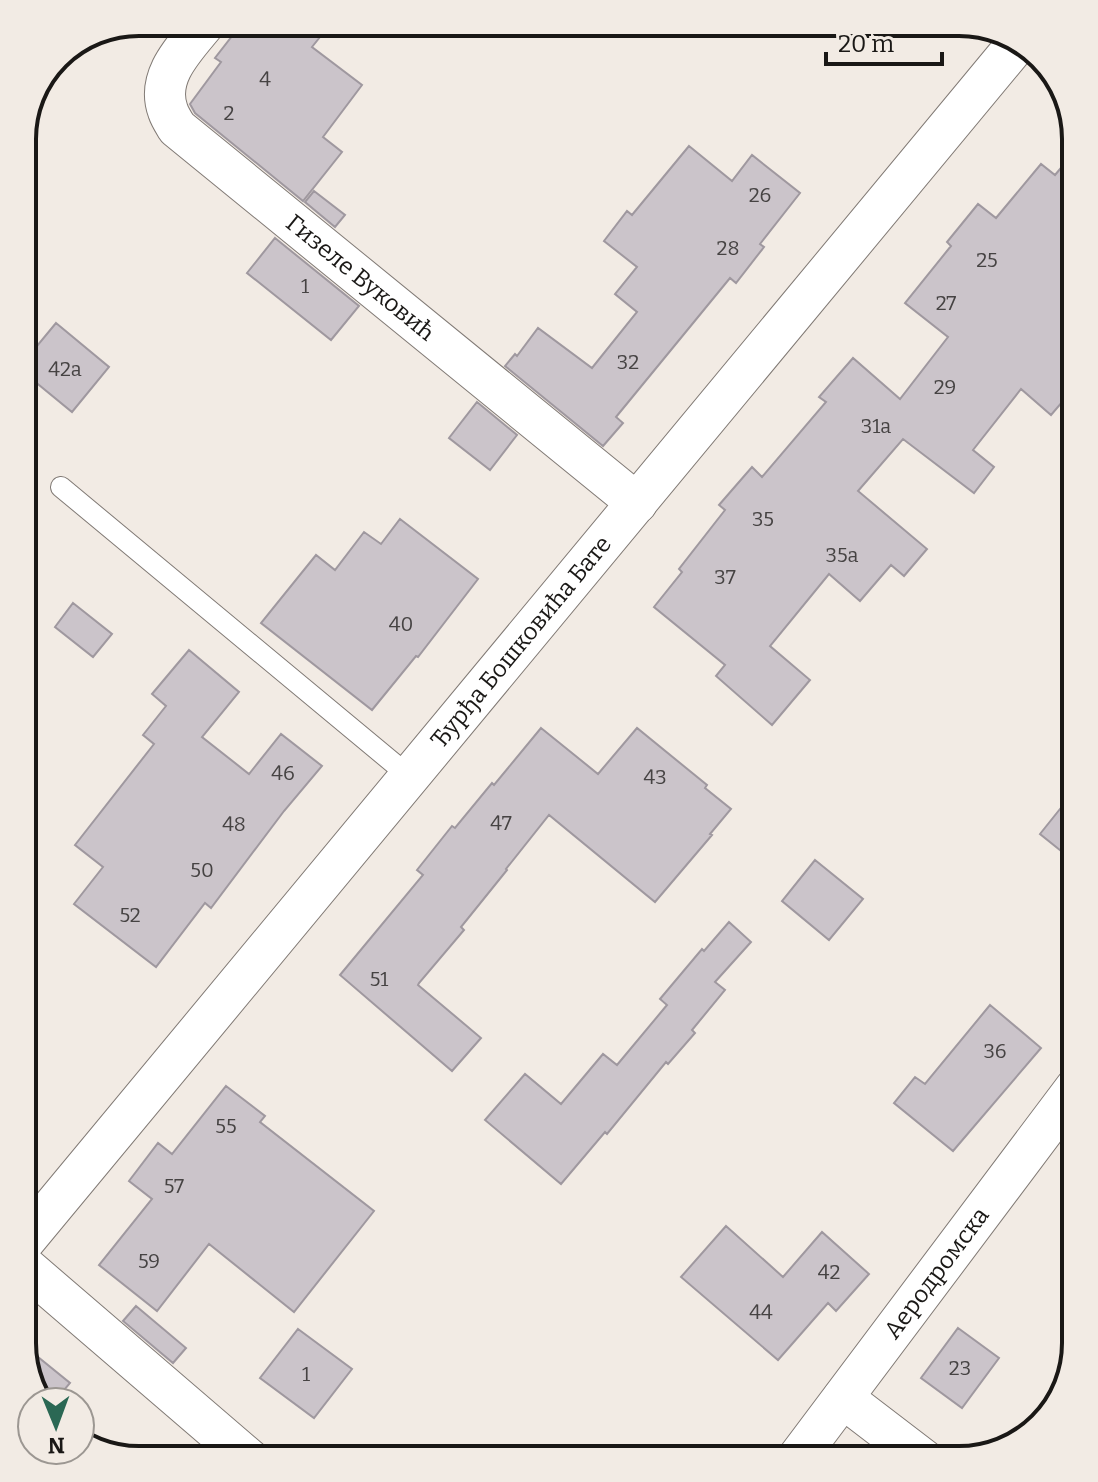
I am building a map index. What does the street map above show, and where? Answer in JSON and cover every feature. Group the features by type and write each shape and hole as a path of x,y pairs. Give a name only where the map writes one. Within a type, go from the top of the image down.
{"street":[{"name":"Гизеле Вуковић","path":"194,36 172,63 165,87 168,112 177,128 637,503"},
{"name":"Ђурђа Бошковића Бате","path":"36,1227 1011,50"},
{"name":"Аеродромска","path":"807,1446 1062,1106"},
{"path":"36,1276 234,1446"},
{"path":"843,1398 906,1446"}],"lane":[{"path":"61,487 409,776"}],"building":[{"path":"232,36 321,36 312,47 362,85 323,137 342,152 303,201 195,113 190,104 221,62 215,58"},
{"path":"689,146 732,181 752,155 800,193 760,244 764,247 736,283 730,278 616,417 623,423 603,446 505,366 515,354 517,356 538,328 592,368 637,312 615,294 637,267 604,241 627,211 632,215"},
{"path":"1041,164 1055,175 1062,167 1062,402 1051,415 1021,389 973,450 994,467 974,493 903,439 858,491 927,549 904,576 891,565 860,601 829,574 770,646 810,680 772,725 716,676 725,665 654,607 725,510 719,505 752,467 762,477 826,402 819,397 853,358 900,399 948,337 905,303 951,246 947,242 978,204 996,218"},
{"path":"314,191 345,215 335,227 305,202"},
{"path":"275,238 359,306 331,340 247,273"},
{"path":"56,323 109,367 72,412 36,382 36,347"},
{"path":"477,402 517,435 490,470 449,438"},
{"path":"400,519 478,579 418,657 372,710 261,623 316,555 335,570 364,532 381,544"},
{"path":"73,603 112,634 93,657 55,627"},
{"path":"189,650 239,692 202,737 249,774 281,734 322,766 211,908 205,903 156,967 74,904 103,867 75,845 154,744 143,735 166,706 152,694"},
{"path":"541,728 598,774 637,728 707,785 705,788 731,809 655,902 549,815 461,927 464,930 418,985 481,1038 452,1071 340,975 423,875 417,870 452,826 455,828"},
{"path":"1062,806 1062,852 1040,834"},
{"path":"815,860 863,899 829,940 782,901"},
{"path":"729,922 751,942 715,982 725,990 692,1030 695,1033 668,1064 666,1062 561,1184 485,1120 525,1074 561,1104 603,1054 617,1065 667,1005 660,999"},
{"path":"990,1005 1041,1048 953,1151 894,1103 915,1077 925,1084"},
{"path":"226,1086 265,1116 260,1122 374,1211 294,1312 209,1244 157,1311 99,1265 152,1199 129,1181 158,1143 172,1154"},
{"path":"726,1226 783,1277 822,1232 869,1274 836,1311 828,1303 778,1360 681,1277"},
{"path":"136,1306 186,1348 173,1363 123,1321"},
{"path":"958,1328 999,1358 962,1408 921,1378"},
{"path":"298,1329 352,1369 314,1418 260,1378"},
{"path":"37,1356 70,1383 67,1386 46,1386"}]}
